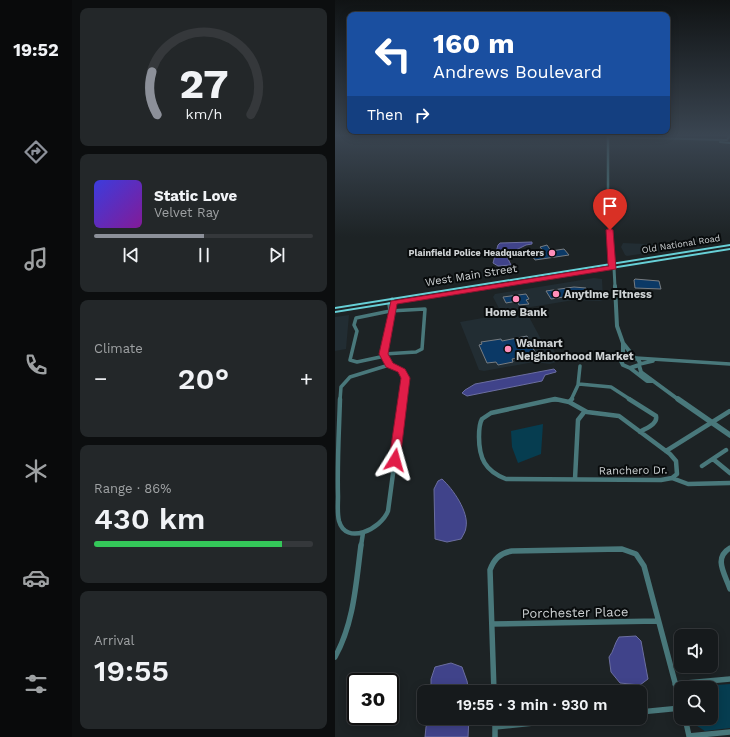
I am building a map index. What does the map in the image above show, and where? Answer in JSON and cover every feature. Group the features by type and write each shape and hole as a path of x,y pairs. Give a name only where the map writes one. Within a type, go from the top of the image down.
{"main road":[{"name":"Old National Road","path":"613,266 730,245"},
{"name":"Old National Road","path":"613,266 730,249"},
{"name":"West Main Street","path":"335,312 613,266"},
{"name":"West Main Street","path":"335,308 392,302"}],"street":[{"path":"609,168 617,326 623,343 639,362 641,372 730,435"},
{"path":"389,365 351,375 341,387 337,492 338,519 342,528 348,531 363,533 378,526 385,518 388,511 405,381 405,375 402,371 389,365 384,355 392,312 390,311 392,302"},
{"path":"425,309 422,349 416,352 384,355 357,362 350,360 357,331 354,327 356,318 359,316 392,312 425,309"},
{"path":"623,343 623,358 621,363 647,381 652,381"},
{"path":"623,358 628,357 654,360 730,364"},
{"path":"628,368 634,368 654,360"},
{"path":"569,402 577,392 580,366"},
{"path":"579,384 611,387 656,416 656,422 640,432"},
{"name":"Ranchero Dr.","path":"555,399 569,402 585,411 619,416 666,451 676,461 678,467 677,474 672,478 661,480 506,479 492,472 480,456 480,422 491,413 555,399"},
{"path":"575,479 579,420 580,416 585,411"},
{"path":"666,451 730,411"},
{"path":"702,466 726,450"},
{"path":"713,458 730,473"},
{"path":"672,478 688,484 730,483"},
{"path":"335,657 344,639 350,617 363,533"},
{"path":"730,548 723,552 720,560 730,589"},
{"path":"494,685 491,564 501,554 520,551 622,549 631,552 638,557 644,566 674,681"},
{"name":"Porchester Place","path":"492,624 658,621"},
{"path":"708,681 730,679"},
{"path":"647,711 674,707"},
{"path":"495,737 495,727 514,725"},
{"path":"687,725 689,736 730,732"}],"shaded area":[{"path":"532,242 532,244 526,245 506,255 511,265 498,266 493,263 498,245 500,243"},
{"path":"623,243 693,246 627,256 621,247"},
{"path":"594,278 602,279 603,300 600,301 574,300 501,312 493,297 495,294"},
{"path":"523,311 528,315 543,343 553,349 560,361 550,364 534,362 484,371 479,370 460,322"},
{"path":"349,315 346,349 335,351 335,317"},
{"path":"554,369 556,372 545,375 542,381 467,396 462,393 475,384"},
{"path":"543,424 541,454 518,463 512,447 511,431"},
{"path":"442,479 451,489 463,508 466,521 465,530 461,539 447,542 435,539 434,489 438,481"},
{"path":"636,636 641,641 648,679 640,685 620,683 611,672 609,657 619,637"},
{"path":"451,663 462,667 468,685 431,685 431,679 435,667"},
{"path":"730,684 730,728 705,731 696,725 718,725 718,685"},
{"path":"427,725 469,725 468,737 425,737"}],"building":[{"name":"Plainfield Police Headquarters","path":"547,245 551,251 564,249 569,255 535,260 531,254 544,252 540,247"},
{"path":"635,279 659,281 661,289 635,288"},
{"path":"574,287 586,288 585,296 576,295 551,299 546,291"},
{"name":"Home Bank","path":"526,294 529,299 526,300 529,304 519,305 517,301 506,303 503,297"},
{"name":"Walmart Neighborhood Market","path":"527,336 536,354 512,359 513,362 498,365 496,362 487,363 479,345 482,344 481,342 501,339 502,341"}],"place":[{"name":"Plainfield Police Headquarters","path":"552,253"},
{"name":"Anytime Fitness","path":"556,294"},
{"name":"Home Bank","path":"516,299"},
{"name":"Walmart Neighborhood Market","path":"508,349"}],"route":[{"path":"395,460 405,375 402,371 389,365 384,354 394,303 614,268 611,264 610,230"}]}
